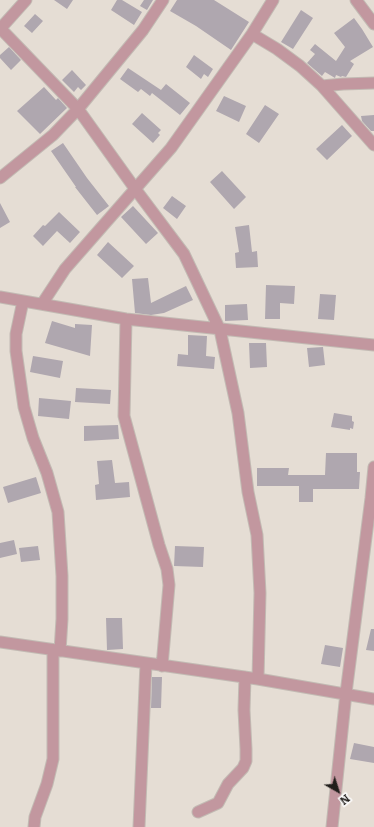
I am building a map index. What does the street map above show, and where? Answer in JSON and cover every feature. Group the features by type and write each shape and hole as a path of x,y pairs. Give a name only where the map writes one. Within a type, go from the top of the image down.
{"street":[{"path":"26,0 0,28 78,109 184,254 220,330 238,413 248,492 258,535 260,593 258,679"},
{"path":"0,178 53,135 78,109 143,30 163,0"},
{"path":"42,304 65,269 172,148 252,34 273,0"},
{"path":"356,0 374,24"},
{"path":"252,34 277,49 300,66 322,86 374,145"},
{"path":"322,86 374,83"},
{"path":"0,297 126,319 374,345"},
{"path":"23,301 16,334 16,351 24,407 33,438 47,473 58,512 62,576 62,619 56,650 53,759 47,784 35,817 34,827"},
{"path":"126,319 124,416 167,569 169,585 162,666"},
{"path":"332,827 346,694 374,467"},
{"path":"0,642 245,677 374,699"},
{"path":"139,827 146,664"},
{"path":"198,812 218,803 228,784 243,768 246,761 244,710 245,677"}],"building":[{"path":"54,0 73,0 67,9"},
{"path":"117,0 122,0 142,12 134,25 111,10"},
{"path":"144,0 153,0 147,10 140,6"},
{"path":"177,0 214,0 249,22 231,50 196,26 170,11"},
{"path":"301,10 313,18 293,49 281,42"},
{"path":"35,14 43,21 32,33 24,26"},
{"path":"354,18 373,47 350,61 354,64 346,77 336,75 335,78 325,72 322,76 307,63 315,54 310,50 315,44 336,61 345,47 334,33"},
{"path":"9,47 21,60 11,70 0,58 0,55"},
{"path":"194,55 213,69 208,77 204,74 201,79 186,67"},
{"path":"128,68 161,90 166,84 190,103 180,115 152,93 150,96 141,89 138,92 120,79"},
{"path":"72,70 86,85 81,90 78,87 74,92 62,80"},
{"path":"44,87 56,100 58,98 67,108 40,134 17,111"},
{"path":"224,96 246,106 239,122 216,111"},
{"path":"265,105 279,114 259,143 246,134"},
{"path":"142,113 161,130 158,133 160,135 153,143 132,124"},
{"path":"374,115 374,131 371,131 362,121 361,116"},
{"path":"342,125 352,136 327,160 316,149"},
{"path":"63,143 87,178 109,206 97,215 75,187 51,151"},
{"path":"222,171 246,197 234,209 210,182"},
{"path":"172,196 186,206 177,219 163,208"},
{"path":"0,203 10,222 0,228"},
{"path":"133,206 158,233 146,244 121,217"},
{"path":"59,212 80,232 70,243 57,231 43,246 33,236 43,225 45,226"},
{"path":"249,225 252,252 257,251 258,267 236,268 235,253 239,252 235,227"},
{"path":"108,242 134,266 122,278 97,255"},
{"path":"148,278 151,303 186,286 193,300 164,313 151,315 135,313 132,279"},
{"path":"266,285 295,286 294,304 280,303 280,319 265,319"},
{"path":"320,294 336,295 334,320 318,319"},
{"path":"247,304 248,320 225,321 225,305"},
{"path":"52,321 75,328 75,324 92,325 90,356 45,343"},
{"path":"188,335 207,336 206,356 215,357 214,369 177,366 178,354 188,355"},
{"path":"249,343 266,343 267,367 250,368"},
{"path":"323,347 325,365 309,367 307,348"},
{"path":"33,356 63,361 60,378 30,372"},
{"path":"76,388 111,390 110,404 75,402"},
{"path":"39,398 71,401 69,419 38,416"},
{"path":"334,413 352,416 352,421 354,422 353,429 350,428 350,430 331,427"},
{"path":"118,425 119,439 84,441 84,426"},
{"path":"326,453 357,453 357,472 360,472 359,489 313,489 313,502 299,502 299,486 257,486 257,468 289,468 288,475 325,475"},
{"path":"112,460 115,483 129,482 130,497 96,500 95,485 99,484 97,461"},
{"path":"36,477 41,493 8,503 3,487"},
{"path":"14,540 17,554 0,558 0,543"},
{"path":"38,546 40,560 21,562 19,548"},
{"path":"175,546 204,547 203,567 174,566"},
{"path":"106,618 122,618 123,649 107,650"},
{"path":"371,629 374,629 374,651 366,650"},
{"path":"325,645 343,648 340,667 321,664"},
{"path":"152,677 162,677 161,708 151,708"},
{"path":"354,743 374,747 374,763 350,759"}]}
